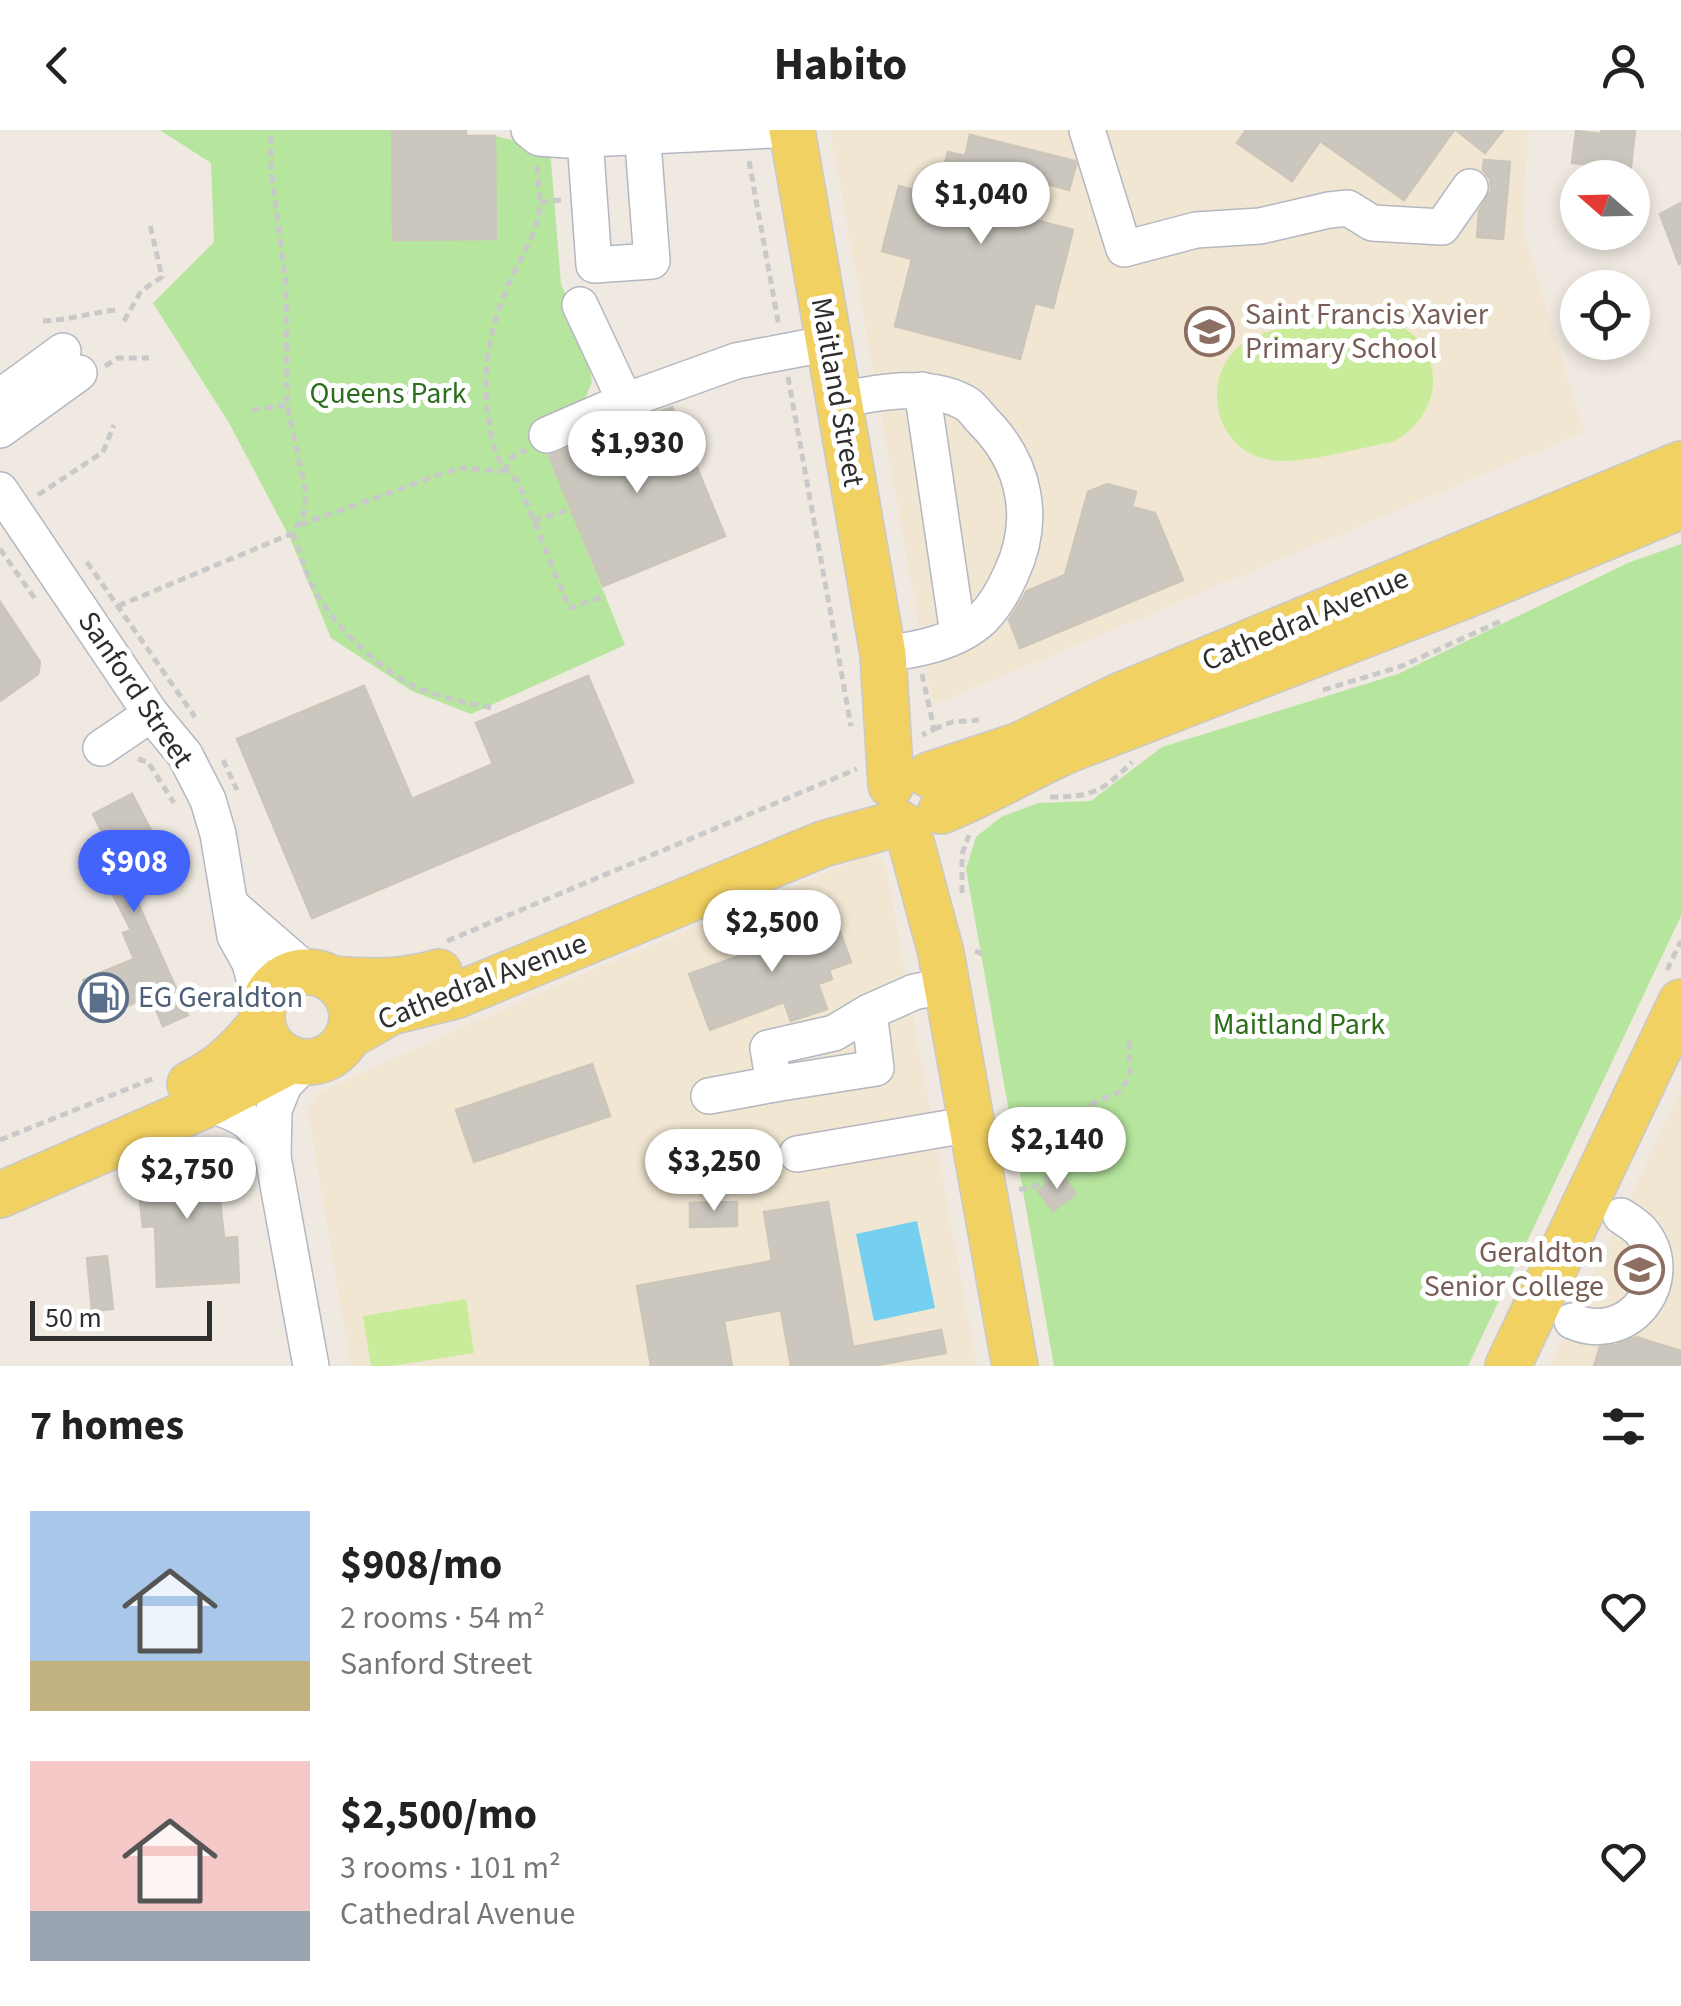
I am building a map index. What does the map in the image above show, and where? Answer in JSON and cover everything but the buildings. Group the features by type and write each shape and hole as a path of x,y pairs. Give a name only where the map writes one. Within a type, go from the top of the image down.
{"main road":[{"name":"Maitland Street","path":"792,130 883,654 917,807 1015,1366"},
{"name":"Cathedral Avenue","path":"347,1037 390,1012 455,996 917,807 1020,745 1117,697 1671,489"},
{"name":"Cathedral Avenue","path":"320,976 378,983 416,979 457,966 745,848 820,825 917,807"},
{"path":"0,1165 217,1070 238,1053 262,1016 274,986 283,978 320,976 342,988 352,1012 347,1037 330,1056 299,1061 0,1195"},
{"path":"1508,1366 1681,1002"},
{"path":"262,1016 272,1046 299,1061"}],"street":[{"path":"529,130 539,138 759,131"},
{"path":"1088,130 1124,250 1196,230 1260,226 1348,208 1372,223 1442,227 1470,187"},
{"path":"572,136 594,264 652,261 643,133"},
{"path":"580,305 625,401"},
{"path":"547,436 625,401 736,361 830,343"},
{"path":"0,397 71,362 0,430"},
{"path":"840,400 871,393 922,390 966,404 1003,440 1020,473 1027,517 1019,558 1002,594 981,620 958,634 916,650 883,654"},
{"path":"922,390 958,634"},
{"name":"Sanford Street","path":"20,491 151,714 185,755 208,800 235,936 250,962 262,1016"},
{"path":"108,743 151,714"},
{"path":"232,906 320,976"},
{"path":"774,1084 768,1048 834,1033 914,992 944,969"},
{"path":"708,1096 876,1068 869,1012"},
{"path":"299,1061 274,1110 273,1157 312,1366"},
{"path":"208,1104 242,1115 258,1131 273,1157"},
{"path":"797,1154 972,1124"},
{"path":"1572,1321 1603,1328 1625,1322 1644,1306 1654,1284 1655,1262 1642,1232 1621,1216"}],"path":[{"path":"272,130 272,169 286,285 287,405 306,493 300,525"},
{"path":"759,131 784,353 852,730"},
{"path":"554,201 540,202 534,235 499,304 486,354 484,398 504,471 518,482 569,608 606,596"},
{"path":"124,321 141,290 162,277 150,226"},
{"path":"43,321 75,320 83,314 116,310"},
{"path":"118,358 149,358"},
{"path":"252,410 287,405"},
{"path":"20,491 40,494 104,452 114,426"},
{"path":"118,606 292,533 300,525 458,468 504,471"},
{"path":"20,491 40,494"},
{"path":"534,522 570,509"},
{"path":"292,533 315,590 342,628 374,657 408,683 496,709"},
{"path":"0,550 43,610"},
{"path":"84,558 195,717"},
{"path":"108,743 148,762 178,809"},
{"path":"216,749 233,776 240,802"},
{"path":"1046,797 1084,797 1096,792 1108,786 1140,754"},
{"path":"435,946 858,768 917,807"},
{"path":"1018,1189 1033,1189 1056,1171 1080,1115 1092,1104 1122,1090 1130,1074 1130,1040"},
{"path":"0,1140 167,1072"}],"shaded area":[{"name":"Saint Francis Xavier Primary School","path":"830,130 1528,130 1523,229 1584,432 933,705"},
{"path":"871,854 881,858 886,867 977,1366 351,1366 308,1112 317,1093 574,978"},
{"name":"Geraldton Senior College","path":"1681,1091 1681,1366 1550,1366 1621,1216"}],"green space":[{"name":"Queens Park","path":"160,130 392,130 394,240 496,238 495,136 550,149 561,284 585,337 592,382 582,406 538,429 625,645 471,714 412,691 331,638 290,538 229,423 153,303 214,242 211,163"},
{"path":"1378,316 1417,338 1428,355 1433,373 1432,392 1412,428 1393,442 1299,460 1271,460 1250,453 1233,440 1217,404 1224,365 1237,348 1256,336 1283,328"},
{"name":"Maitland Park","path":"1681,544 1681,916 1468,1366 1054,1366 966,869 976,837 1001,817 1038,803 1091,801 1162,747 1398,674 1628,563"},
{"path":"466,1299 474,1353 371,1366 363,1316"}],"water":[{"path":"917,1221 935,1308 874,1321 856,1234"}],"place":[{"name":"Saint Francis Xavier Primary School","path":"1210,331"},
{"name":"EG Geraldton","path":"103,997"},
{"name":"Geraldton Senior College","path":"1639,1269"}]}
